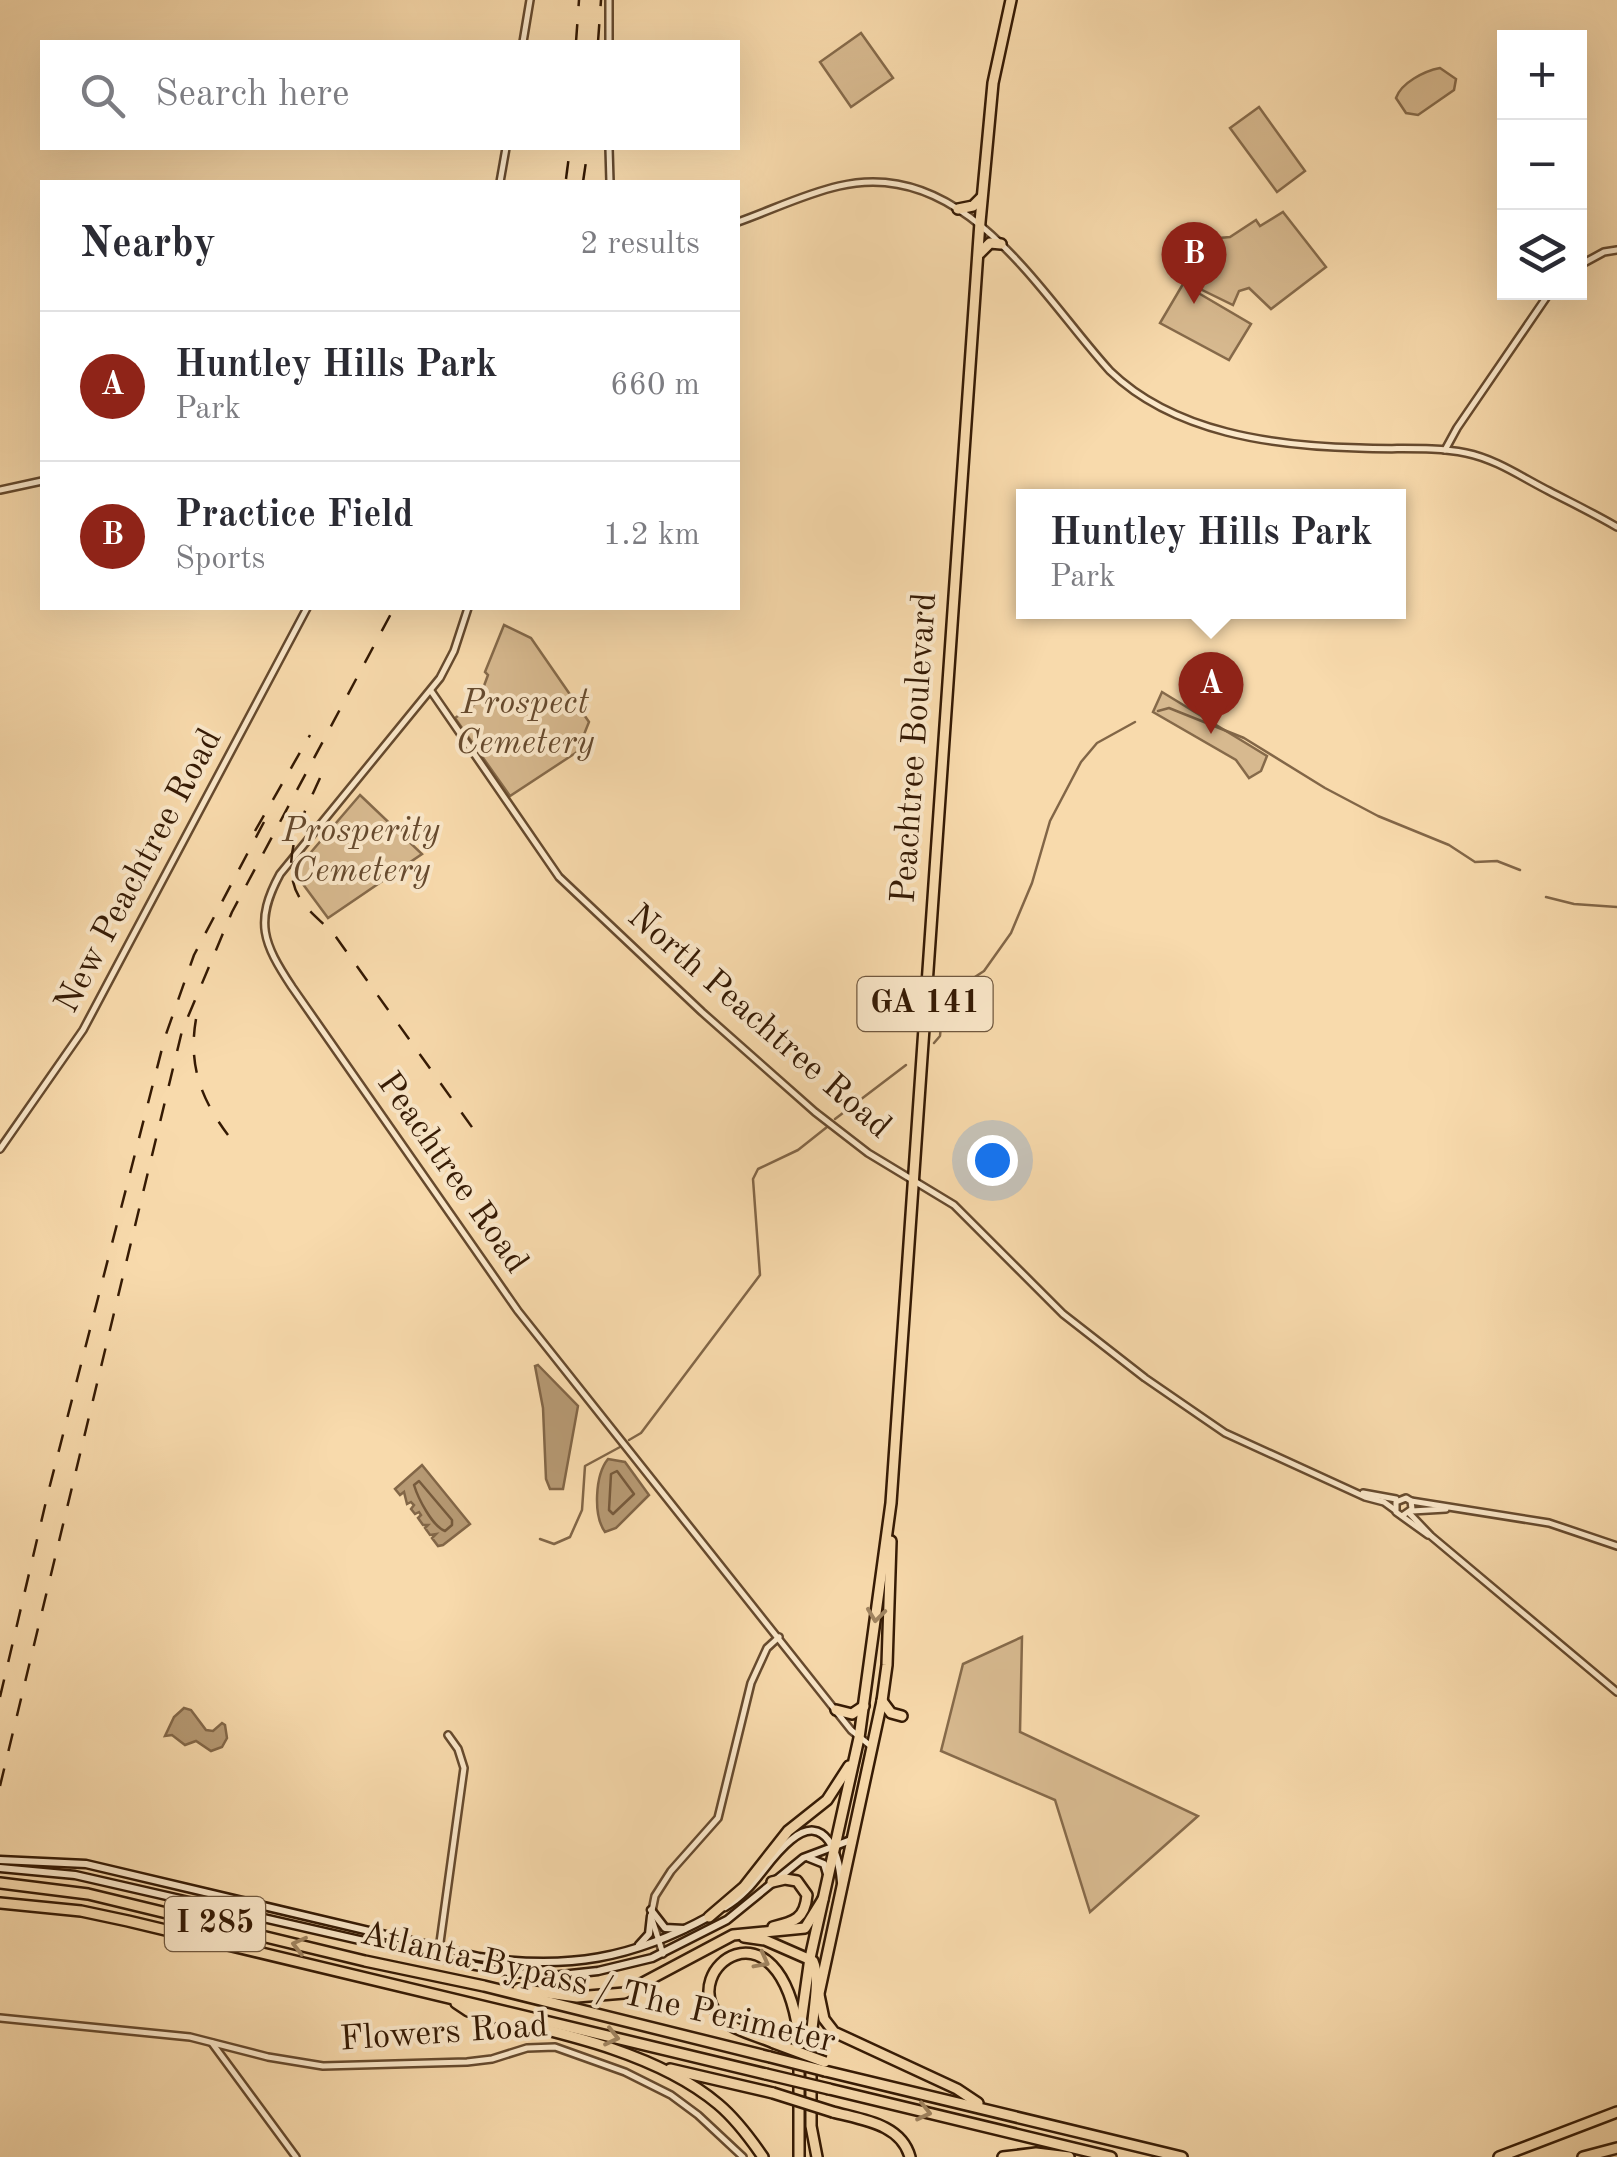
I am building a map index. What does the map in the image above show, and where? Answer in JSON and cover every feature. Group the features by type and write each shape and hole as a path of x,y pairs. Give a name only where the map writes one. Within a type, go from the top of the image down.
{"highway":[{"name":"Peachtree Boulevard","path":"872,1748 882,1701 889,1627 891,1503 912,1178 980,222 993,84 1011,0"},
{"path":"958,209 973,206 983,195"},
{"path":"978,260 990,242 1002,244"},
{"name":"Peachtree Boulevard","path":"855,1755 891,1503"},
{"path":"882,1701 892,1713 902,1716"},
{"path":"836,1710 852,1714 864,1706"},
{"name":"GA 141","path":"816,2157 810,2107 811,2048 841,1884 872,1748"},
{"path":"709,1917 744,1887 788,1830 827,1800 855,1755"},
{"name":"GA 141","path":"799,2157 799,2036 810,1958 855,1755"},
{"path":"484,1986 604,1997 638,1989 709,1948 746,1932 792,1923 803,1914 807,1895 803,1885 792,1880 772,1882"},
{"name":"Atlanta Bypass / The Perimeter","path":"0,1883 88,1894 825,2067 861,2080 1182,2157"},
{"path":"746,1932 806,1928 823,1899"},
{"name":"Atlanta Bypass / The Perimeter","path":"0,1903 96,1914 1111,2157"},
{"path":"709,1948 746,1937 765,1940 810,1958 817,1972 811,2048"},
{"path":"799,2036 793,1999 777,1969 754,1954 730,1956 721,1962 709,1993 713,2008 735,2028 825,2067"},
{"path":"819,1995 824,2019 834,2032 957,2089 984,2108"},
{"path":"449,1998 468,2010 554,2032 653,2065 773,2093 892,2131 906,2145 910,2157"},
{"path":"653,2065 717,2103 763,2157"},
{"path":"1499,2157 1617,2112"},
{"path":"1583,2157 1617,2148"},
{"path":"1003,2157 1030,2153 1069,2157"}],"main road":[{"path":"0,1860 86,1864 440,1948 532,1964 580,1962 631,1951 686,1929 743,1895 794,1836 806,1832 820,1834 834,1848 841,1884"},
{"path":"0,1868 75,1874 438,1958 513,1973 552,1976 608,1970 663,1954 727,1920 802,1858 852,1839"},
{"path":"802,1858 822,1862 828,1875"},
{"path":"651,1913 665,1928 686,1929"},
{"path":"631,1951 645,1941 651,1913"}],"street":[{"path":"523,40 530,0"},
{"path":"609,0 610,40"},
{"path":"500,180 506,150"},
{"path":"609,150 610,180"},
{"path":"740,221 842,185 885,182 905,186 980,222 1109,370 1151,404 1224,430 1314,446 1445,450 1492,461 1617,526"},
{"path":"1587,261 1617,250"},
{"path":"1445,450 1544,300"},
{"path":"0,490 40,481"},
{"name":"New Peachtree Road","path":"0,1148 83,1030 307,610"},
{"name":"Peachtree Road","path":"467,610 449,663 431,691 280,874 266,906 263,931 267,945 506,1296 836,1710 872,1748"},
{"name":"North Peachtree Road","path":"431,691 559,878 815,1112 868,1153 972,1220 1063,1314 1145,1378 1225,1433 1388,1503 1408,1514 1431,1536"},
{"name":"North Peachtree Road","path":"1360,1493 1449,1508"},
{"path":"1395,1510 1398,1500"},
{"path":"1411,1501 1408,1514 1449,1508 1549,1523 1617,1546"},
{"path":"1424,1528 1427,1511"},
{"name":"North Peachtree Road","path":"1408,1514 1617,1692"},
{"path":"663,1954 651,1913 660,1885 718,1818 751,1683 767,1648 779,1637"},
{"path":"438,1958 464,1768 448,1735"},
{"name":"Flowers Road","path":"0,2018 211,2041 268,2058 324,2066 468,2062 527,2048 555,2047 625,2072 670,2096 743,2157"},
{"path":"211,2041 296,2157"},
{"path":"227,2063 235,2048"}],"green space":[{"path":"861,33 893,78 851,107 820,62"},
{"path":"1440,68 1456,79 1454,90 1418,115 1406,113 1396,98 1403,87"},
{"path":"1259,107 1305,171 1277,192 1230,128"},
{"path":"1283,212 1326,267 1271,309 1249,288 1239,291 1233,305 1190,284 1219,238 1230,237 1256,220 1260,226"},
{"path":"1183,284 1251,324 1229,360 1160,323"},
{"name":"Prospect Cemetery","path":"504,625 531,638 589,722 577,752 510,796 455,718 478,702"},
{"path":"1162,692 1267,756 1261,771 1249,778 1236,760 1153,712"},
{"name":"Prosperity Cemetery","path":"360,795 422,854 328,918 294,872"},
{"path":"1022,1637 1020,1732 1198,1816 1090,1912 1055,1800 941,1751 963,1664"}],"water":[{"path":"535,1366 578,1406 563,1489 550,1489 546,1479 543,1408"},
{"path":"608,1459 625,1462 649,1495 616,1528 605,1532 597,1495"},
{"path":"422,1465 470,1524 443,1545 438,1546 432,1538 436,1534 430,1535 425,1528 428,1525 418,1518 419,1512 415,1514 411,1509 414,1505 407,1504 404,1492 400,1495 395,1489"},
{"path":"184,1708 191,1710 206,1730 225,1725 227,1738 222,1747 211,1751 196,1741 185,1745 172,1735 165,1736 174,1717"}],"waterway":[{"path":"1158,711 1169,708 1244,738 1325,788 1378,816 1449,845 1475,862 1497,861 1520,870"},
{"path":"934,1043 940,1036 943,1004 952,992 984,971 1011,933 1032,883 1050,821 1081,762 1097,743 1135,722"},
{"path":"1546,897 1574,904 1617,907"},
{"path":"835,1119 906,1065"},
{"path":"629,1440 641,1433 760,1275 753,1179 758,1169 798,1150 827,1127"},
{"path":"540,1539 554,1544 570,1537 582,1510 585,1466 620,1447"}],"railway":[{"path":"576,40 579,0"},
{"path":"598,40 601,0"},
{"path":"566,179 570,150"},
{"path":"583,180 588,150"},
{"path":"0,1786 182,1031 232,912 393,610"},
{"path":"255,831 310,735"},
{"path":"320,778 295,840 291,873 295,888 307,908 336,937 479,1137"},
{"path":"0,1697 165,1037 194,955 264,822"},
{"path":"196,1019 194,1051 199,1081 210,1108 228,1135"}],"place":[{"name":"Practice Field","path":"1194,304"},
{"name":"Huntley Hills Park","path":"1211,734"}]}
